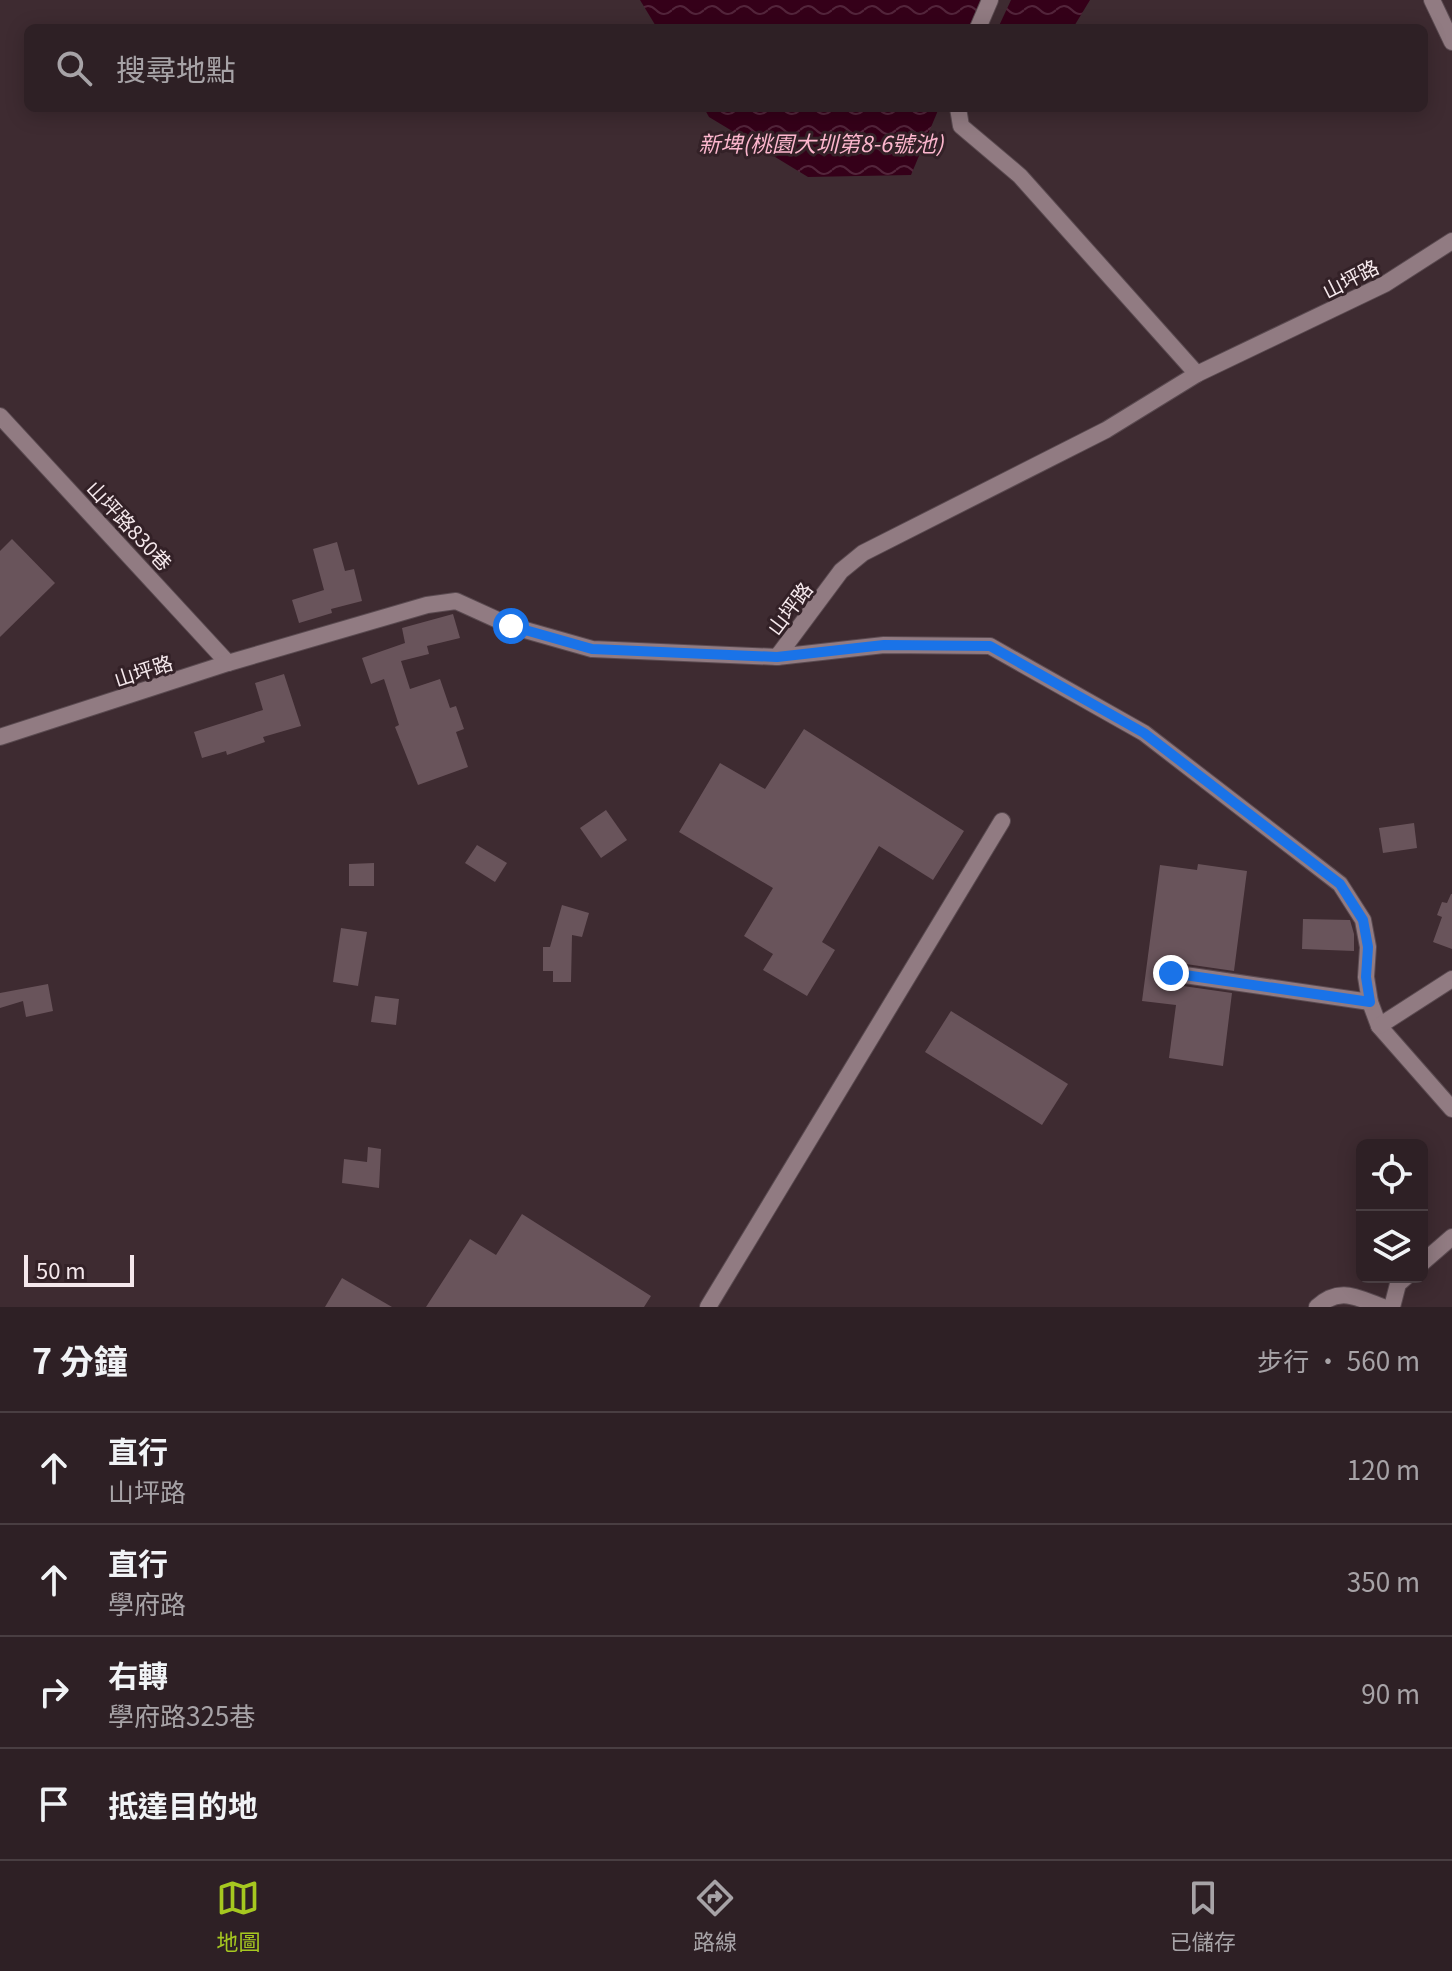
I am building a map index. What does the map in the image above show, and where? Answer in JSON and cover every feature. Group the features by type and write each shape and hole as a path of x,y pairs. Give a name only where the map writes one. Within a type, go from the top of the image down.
{"street":[{"path":"980,24 990,0"},
{"path":"1432,0 1452,42"},
{"path":"959,112 961,126 1020,176 1197,374"},
{"name":"山坪路","path":"0,737 228,663 427,605 456,601 511,626 592,649 777,657 841,571 863,553 1106,430 1197,374 1385,284 1452,241"},
{"name":"山坪路830巷","path":"0,416 228,663"},
{"path":"777,657 884,645 990,646 1144,733 1340,884 1363,920 1368,947 1366,977 1370,1002 1379,1026 1452,1109"},
{"path":"708,1307 1002,821"},
{"path":"1171,973 1370,1002"},
{"path":"1379,1026 1452,979"},
{"path":"1428,1258 1452,1237"},
{"path":"1392,1307 1399,1283"},
{"path":"1317,1307 1327,1298 1343,1294 1383,1307"}],"water":[{"path":"640,0 985,0 975,24 655,24"},
{"path":"1011,0 1090,0 1075,24 1000,24"},
{"name":"新埤(桃園大圳第8-6號池)","path":"706,112 937,112 911,175 808,177 709,117"}],"building":[{"path":"12,539 55,583 0,637 0,551"},
{"path":"337,542 345,571 354,569 362,601 331,609 332,613 299,623 292,600 324,590 313,549"},
{"path":"453,614 460,638 427,646 429,654 401,661 410,689 440,679 450,708 456,706 464,729 456,732 468,767 418,785 395,727 399,725 384,679 371,684 362,658 405,643 402,628"},
{"path":"284,674 301,726 263,737 265,742 227,755 226,751 202,758 194,732 263,710 255,683"},
{"path":"804,729 964,831 933,880 879,846 822,942 835,950 807,996 763,970 773,954 744,936 773,888 679,832 720,763 765,789"},
{"path":"606,810 627,840 601,858 580,828"},
{"path":"1414,823 1417,848 1383,853 1379,828"},
{"path":"477,845 507,863 495,882 465,863"},
{"path":"374,863 374,886 349,886 349,864"},
{"path":"1198,864 1247,871 1234,971 1172,962 1163,966 1161,976 1169,984 1232,993 1223,1066 1169,1058 1176,1005 1142,1001 1160,865 1197,870"},
{"path":"1451,894 1452,949 1433,942 1442,917 1437,915 1442,902 1447,903"},
{"path":"562,905 589,913 582,937 572,935 571,982 553,982 553,971 543,971 543,947 550,947"},
{"path":"1303,919 1350,920 1354,951 1302,949"},
{"path":"341,928 367,932 358,986 333,982"},
{"path":"48,984 53,1011 26,1017 23,1001 0,1008 0,993"},
{"path":"375,996 399,999 396,1025 371,1022"},
{"path":"951,1011 1068,1084 1042,1125 925,1052"},
{"path":"368,1147 381,1149 379,1188 342,1183 344,1159 367,1162"},
{"path":"522,1214 651,1296 644,1307 426,1307 470,1239 496,1255"},
{"path":"342,1278 392,1307 325,1307"}],"route":[{"path":"511,626 592,649 777,657 884,645 990,646 1144,733 1340,884 1363,920 1368,947 1366,977 1370,1002 1171,973"}]}
